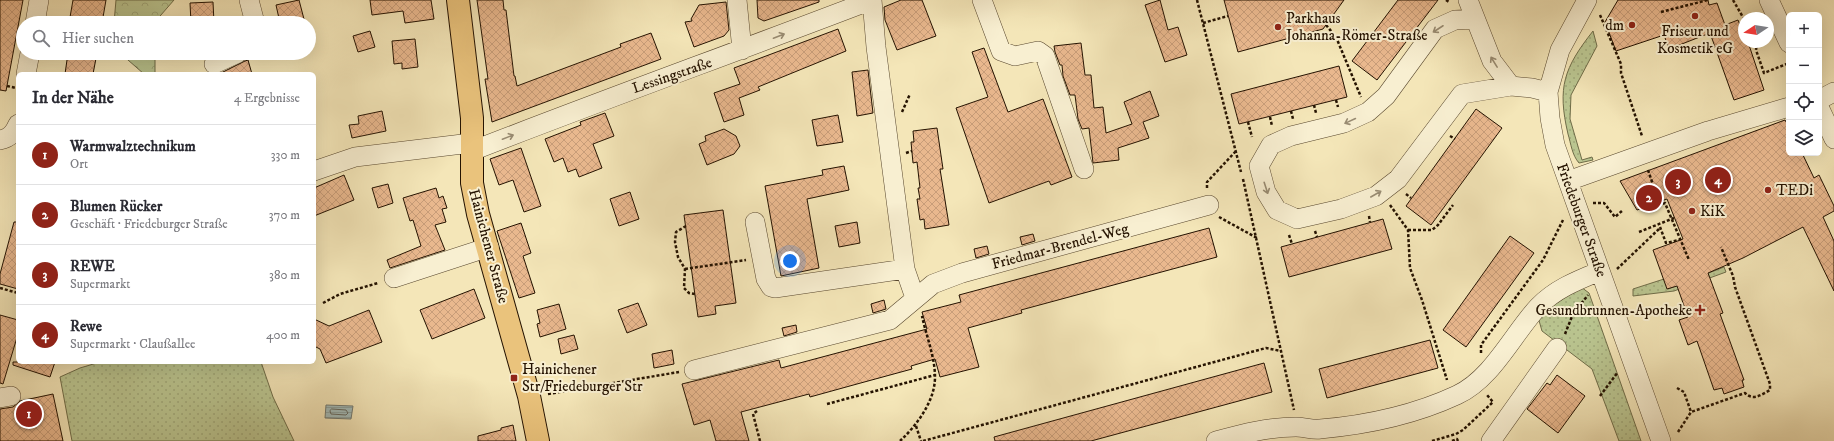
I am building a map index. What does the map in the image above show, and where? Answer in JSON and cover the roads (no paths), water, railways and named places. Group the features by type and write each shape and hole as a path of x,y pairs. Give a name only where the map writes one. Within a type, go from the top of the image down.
{"main road":[{"name":"Hainichener Straße","path":"458,0 472,118 472,183 478,214 530,398 538,441"}],"street":[{"path":"36,16 39,0"},
{"path":"249,0 253,16"},
{"path":"737,0 742,50"},
{"path":"872,0 905,269 915,298"},
{"name":"Lessingstraße","path":"316,170 355,157 471,147 742,50 872,0"},
{"path":"982,0 1001,51 1015,56 1040,51 1045,56 1084,169"},
{"path":"1468,0 1492,61 1512,86"},
{"name":"Friedeburger Straße","path":"1587,0 1560,50 1548,92 1550,118 1555,145 1661,441"},
{"path":"1769,0 1786,36"},
{"path":"1475,19 1455,20 1435,29 1386,96 1368,112 1344,123 1291,136 1271,144 1260,166 1266,192 1277,210 1297,219 1341,209 1376,196 1398,179 1462,94 1512,86 1532,88 1548,92"},
{"path":"26,72 29,60"},
{"path":"214,64 223,60"},
{"path":"1822,98 1834,92"},
{"path":"1568,181 1708,131 1786,108"},
{"path":"1822,113 1834,139"},
{"path":"0,140 7,139 14,133 16,128"},
{"name":"Friedmar-Brendel-Weg","path":"694,370 890,320 933,284 962,273 1209,205"},
{"path":"755,222 766,279 775,288 905,269"},
{"path":"394,278 488,247"},
{"path":"1216,441 1254,431 1297,427 1318,430 1387,419 1458,395 1481,378 1538,307 1551,294 1571,283 1602,276"},
{"path":"1491,441 1557,348"}],"water":[{"path":"326,405 353,406 351,419 325,418"}],"place":[{"name":"Friseur und Kosmetik eG","path":"1695,16"},
{"name":"dm","path":"1632,25"},
{"name":"Parkhaus Johanna-Römer-Straße","path":"1278,27"},
{"name":"Rewe","path":"1718,180"},
{"name":"REWE","path":"1678,182"},
{"name":"TEDi","path":"1768,190"},
{"name":"Blumen Rücker","path":"1649,198"},
{"name":"KiK","path":"1692,211"},
{"name":"Gesundbrunnen-Apotheke","path":"1700,310"},
{"name":"Hainichener Str/Friedeburger Str","path":"514,378"},
{"name":"Warmwalztechnikum","path":"29,414"}]}
